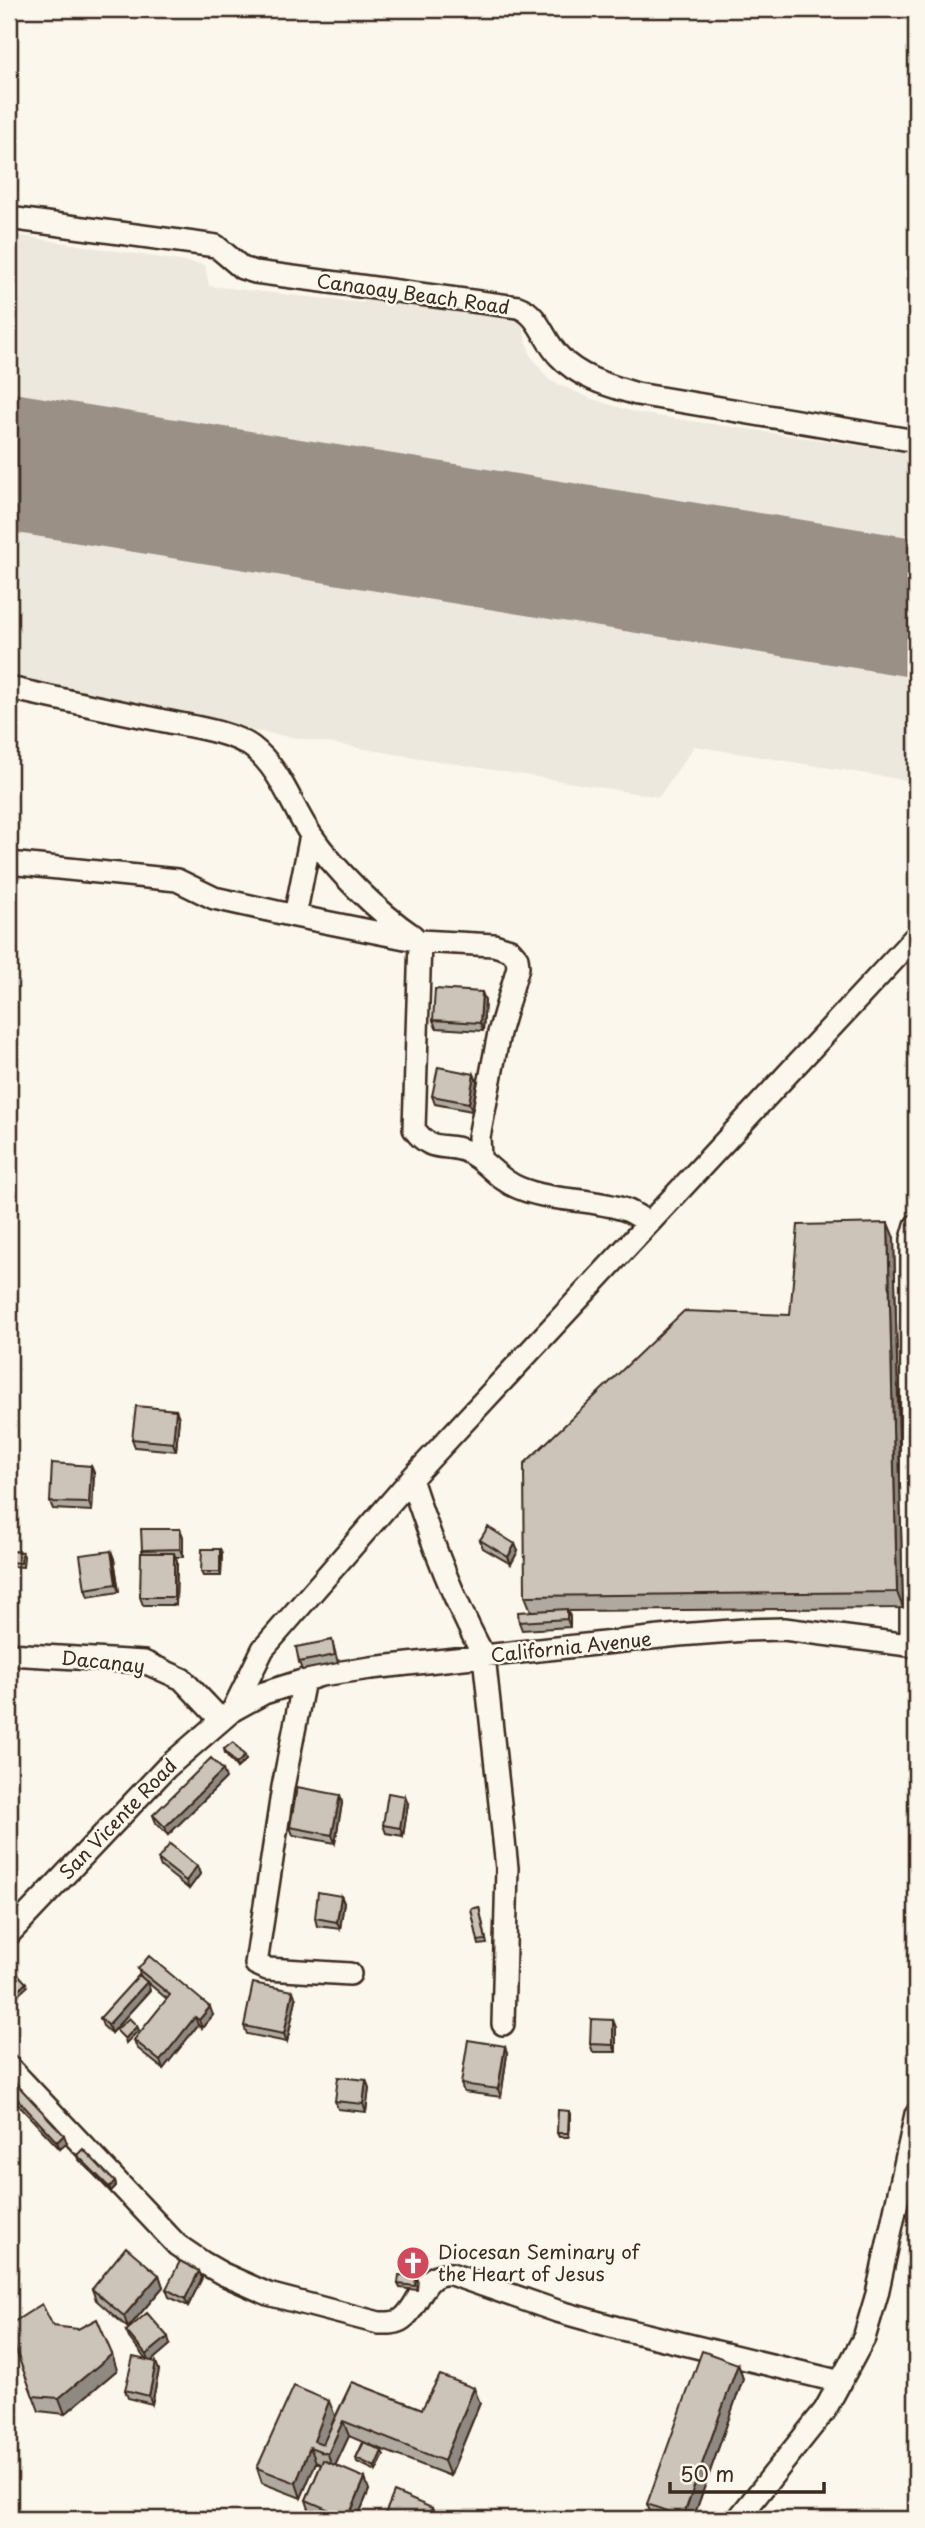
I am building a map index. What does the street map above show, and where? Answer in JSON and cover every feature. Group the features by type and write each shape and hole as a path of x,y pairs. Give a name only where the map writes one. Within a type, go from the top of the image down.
{"street":[{"name":"Canaoay Beach Road","path":"9,218 216,246 242,268 255,272 518,307 530,314 560,358 581,373 606,385 637,394 916,441"},
{"path":"9,688 233,737 251,746 267,762 311,835 349,879 394,923 420,941"},
{"path":"295,916 311,835"},
{"path":"9,863 177,880 214,898 295,916 420,941 495,946 510,950 517,958 518,967 499,1033 479,1137 480,1158"},
{"path":"226,1714 263,1649 411,1479 916,936"},
{"path":"420,941 414,1129 422,1140 433,1147 463,1150 480,1158 502,1180 521,1189 626,1210 649,1223"},
{"path":"914,1645 912,1239 916,1225"},
{"path":"411,1479 435,1552 484,1656 508,1868 503,2024"},
{"name":"California Avenue","path":"226,1714 264,1693 321,1675 679,1635 785,1629 914,1645"},
{"name":"Dacanay","path":"9,1654 144,1662 181,1679 226,1714"},
{"path":"304,1680 283,1787 256,1964 267,1969 350,1974"},
{"name":"San Vicente Road","path":"9,1934 166,1768 226,1714"},
{"path":"9,2067 72,2130 177,2245 223,2274 268,2294 379,2323 393,2323 404,2318 419,2293 433,2277 443,2273 451,2274 557,2311 618,2328 841,2382"},
{"path":"738,2519 825,2410 864,2338 877,2294 916,2114"}],"shaded area":[{"path":"9,234 205,265 209,286 363,303 366,294 520,316 530,355 549,380 592,399 637,413 916,454 916,782 694,746 659,797 248,730 9,682"}],"building":[{"path":"435,989 482,992 480,1023 433,1020"},
{"path":"438,1067 474,1074 469,1103 432,1096"},
{"path":"888,1223 897,1592 525,1596 524,1464 684,1311 790,1315 798,1225"},
{"path":"136,1406 176,1410 173,1443 132,1439"},
{"path":"52,1463 91,1466 89,1503 50,1502"},
{"path":"488,1527 515,1544 508,1557 480,1540"},
{"path":"141,1529 180,1529 180,1549 142,1550"},
{"path":"202,1549 220,1549 220,1572 201,1572"},
{"path":"9,1551 22,1552 21,1563 9,1562"},
{"path":"111,1551 116,1584 85,1589 80,1555"},
{"path":"141,1553 174,1553 174,1597 140,1597"},
{"path":"567,1609 567,1619 519,1622 518,1612"},
{"path":"332,1640 335,1655 299,1662 296,1647"},
{"path":"233,1742 245,1756 236,1764 224,1749"},
{"path":"211,1758 223,1770 165,1827 153,1815"},
{"path":"297,1787 340,1795 332,1835 290,1827"},
{"path":"388,1793 405,1796 400,1828 383,1825"},
{"path":"170,1844 197,1866 186,1881 158,1859"},
{"path":"318,1892 341,1896 337,1922 315,1918"},
{"path":"479,1907 486,1940 478,1941 471,1909"},
{"path":"149,1956 210,2007 199,2020 195,2017 160,2061 134,2040 170,1995 138,1969"},
{"path":"17,1973 26,1983 9,1998 9,1981"},
{"path":"139,1975 147,1982 108,2025 100,2018"},
{"path":"253,1983 293,1991 284,2034 244,2026"},
{"path":"129,2018 137,2026 125,2039 116,2030"},
{"path":"591,2019 613,2020 613,2045 590,2044"},
{"path":"468,2040 505,2046 498,2089 461,2084"},
{"path":"9,2076 64,2135 57,2142 9,2090"},
{"path":"338,2077 366,2080 363,2104 335,2101"},
{"path":"558,2110 569,2111 568,2133 557,2133"},
{"path":"83,2149 115,2182 109,2187 77,2155"},
{"path":"126,2247 159,2275 124,2316 92,2289"},
{"path":"180,2261 199,2271 185,2299 166,2289"},
{"path":"399,2275 416,2276 415,2286 398,2284"},
{"path":"42,2304 53,2326 78,2329 97,2319 112,2354 59,2398 33,2396 9,2332 9,2325"},
{"path":"147,2313 168,2337 146,2355 126,2331"},
{"path":"702,2351 738,2364 683,2517 647,2504"},
{"path":"133,2357 156,2362 149,2396 125,2390"},
{"path":"440,2375 474,2388 444,2461 343,2421 328,2454 310,2447 296,2483 257,2468 294,2386 329,2401 314,2441 323,2444 352,2382 422,2409"},
{"path":"364,2442 382,2451 375,2467 356,2458"},
{"path":"323,2460 365,2478 348,2518 306,2500"},
{"path":"394,2492 432,2508 427,2519 383,2519"}],"runway":[{"path":"9,462 916,608"}],"place":[{"name":"Diocesan Seminary of the Heart of Jesus","path":"413,2263"}]}
